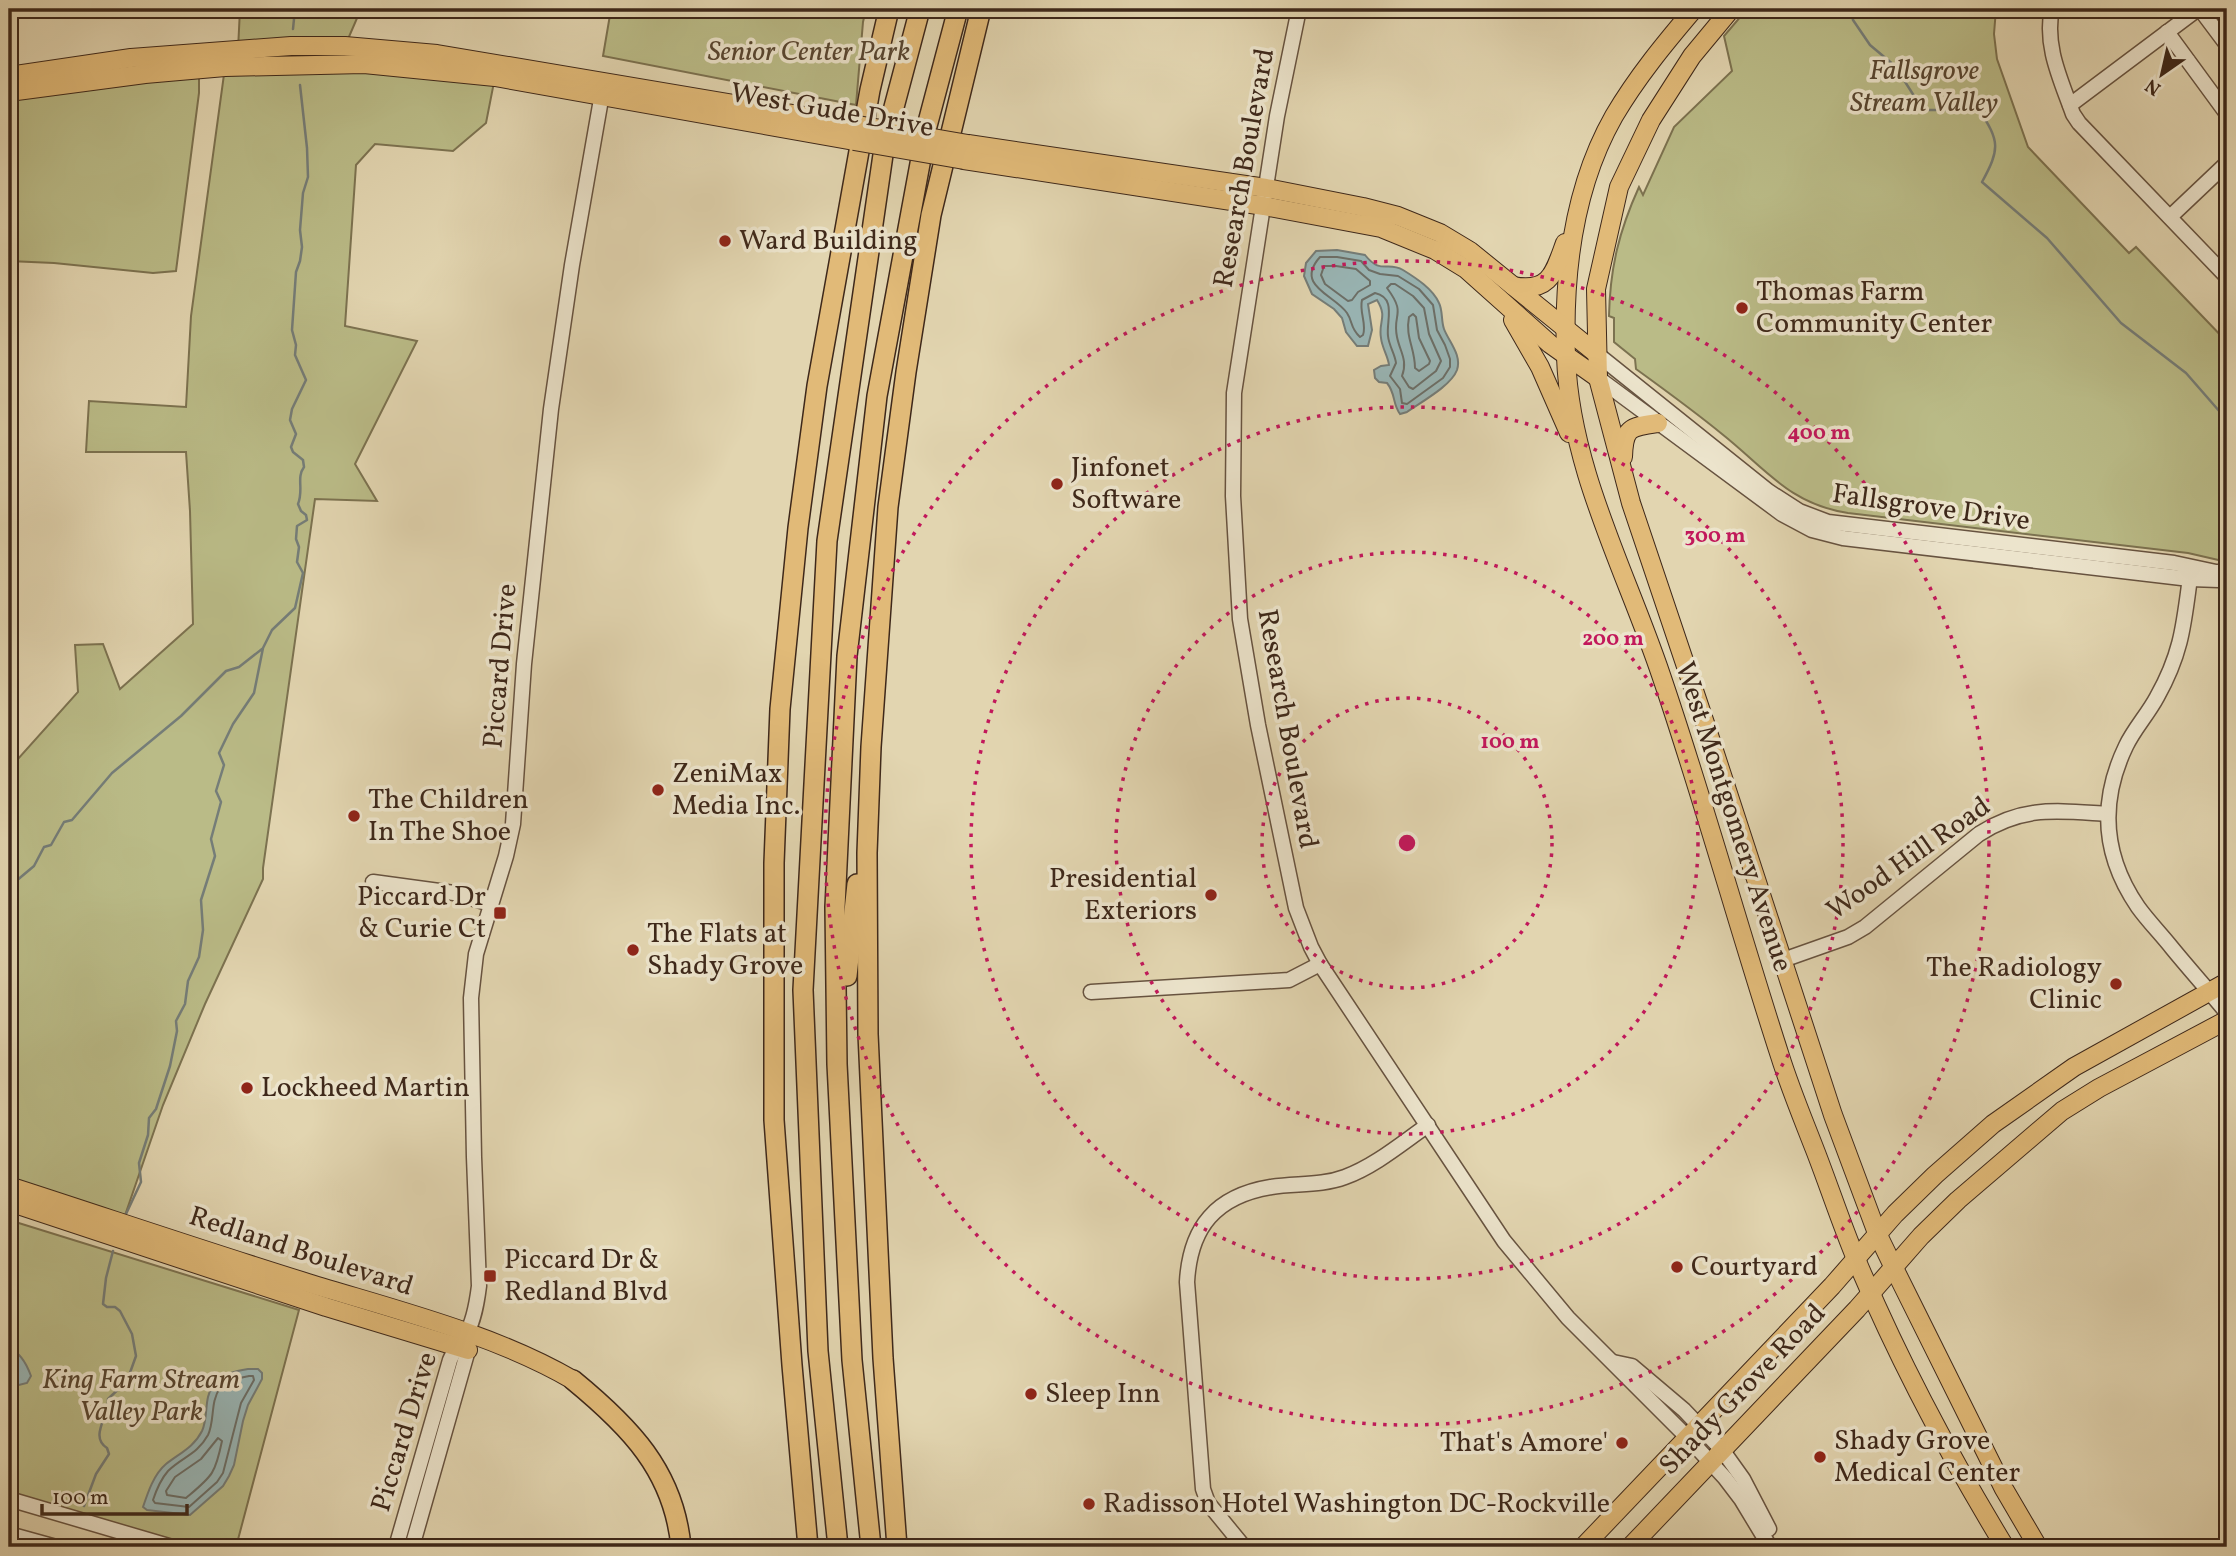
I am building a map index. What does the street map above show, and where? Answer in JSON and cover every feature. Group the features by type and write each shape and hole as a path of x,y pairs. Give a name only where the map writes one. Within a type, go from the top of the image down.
{"highway":[{"path":"808,1547 774,1120 774,863 780,709 798,528 817,386 870,90 889,9"},
{"path":"837,1547 818,1351 803,990 827,541 886,141 920,9"},
{"path":"871,1547 852,1360 837,1064 835,907 849,642 877,396 927,126 958,9"},
{"path":"899,1547 883,1358 868,1034 867,853 871,747 888,507 906,372 931,215 981,9"},
{"path":"837,1064 871,747"},
{"path":"792,1365 788,1406 799,1547"},
{"path":"573,1380 615,1415 650,1456 675,1508 681,1547"}],"main road":[{"name":"West Montgomery Avenue","path":"1694,9 1649,64 1612,119 1579,200 1568,282 1566,356 1568,384 1583,465 1661,674 1781,1059 1856,1259 1910,1377 2005,1547"},
{"path":"1597,354 1596,289 1619,187 1651,120 1692,56 1731,9"},
{"name":"West Gude Drive","path":"9,76 131,58 291,46 345,46 437,54 603,90 966,152 1265,197 1363,207 1398,216 1440,233 1470,251 1597,354"},
{"name":"West Gude Drive","path":"9,92 145,74 225,67 364,64 603,90"},
{"name":"West Gude Drive","path":"1265,197 1381,228 1434,250 1466,269 1524,323 1598,378"},
{"path":"1513,286 1532,288 1552,278 1579,200"},
{"path":"1493,292 1522,332 1583,465"},
{"name":"West Montgomery Avenue","path":"1597,354 1598,378 1631,503 1833,1115 1877,1233 2004,1489 2038,1547"},
{"path":"1623,475 1624,438 1637,426 1658,423"},
{"name":"Shady Grove Road","path":"1583,1547 1856,1259 1877,1233 1935,1175 1993,1124 2074,1067 2227,982"},
{"name":"Shady Grove Road","path":"1630,1547 1844,1322 1921,1236 1958,1200 2062,1111 2099,1088 2227,1020"},
{"name":"Redland Boulevard","path":"9,1186 463,1344"},
{"name":"Redland Boulevard","path":"9,1202 326,1307 463,1344 529,1356 573,1380"},
{"path":"1844,1322 1860,1316 1886,1325"}],"street":[{"name":"Research Boulevard","path":"1299,9 1277,116 1234,393 1233,496 1240,619 1258,725 1296,908 1320,964 1504,1241 1568,1318 1611,1361 1632,1366 1684,1410 1694,1432 1743,1479 1776,1547"},
{"path":"2052,9 2051,52 2079,123 2227,277"},
{"path":"2070,105 2199,9 2227,45"},
{"path":"2167,32 2227,114"},
{"name":"Piccard Drive","path":"396,1547 476,1307 479,1286 471,998 476,954 513,824 529,610 551,409 572,265 603,90"},
{"path":"2170,217 2227,163"},
{"name":"Fallsgrove Drive","path":"1597,354 1768,491 1799,511 1828,522 2161,562 2191,573 2227,572"},
{"name":"Fallsgrove Drive","path":"1598,378 1782,514 1812,530 1843,538 2191,573 2227,580"},
{"path":"2191,573 2181,644 2157,698 2126,746 2108,801 2108,827 2120,875 2138,908 2227,1013"},
{"name":"Wood Hill Road","path":"1783,960 1848,937 1865,927 1994,824 2046,810 2108,814"},
{"path":"373,882 454,893 491,904"},
{"path":"1091,992 1289,980 1320,964"},
{"path":"1244,1547 1208,1503 1203,1489 1187,1282 1188,1257 1212,1213 1243,1193 1273,1187 1315,1185 1346,1177 1372,1163 1428,1125"},
{"name":"Piccard Drive","path":"412,1547 463,1344"},
{"name":"Research Boulevard","path":"1717,1456 1770,1547"},
{"path":"9,1499 172,1547"},
{"path":"9,1534 56,1547"}],"green space":[{"path":"240,9 361,9 345,46 238,50"},
{"name":"Senior Center Park","path":"611,9 866,9 856,105 603,56"},
{"name":"Fallsgrove Stream Valley","path":"1747,9 1996,9 1994,34 1997,59 2028,147 2129,253 2136,247 2227,342 2227,562 2188,553 1848,513 1827,508 1809,502 1779,483 1711,425 1636,369 1635,359 1614,342 1614,318 1609,316 1611,282 1621,234 1639,187 1643,195 1674,127 1732,71 1724,36"},
{"path":"225,67 495,77 486,123 453,151 375,144 356,165 345,326 417,341 355,464 377,501 315,499 263,879 205,1004 163,1105 122,1224 9,1186 9,764 18,759 78,692 75,645 103,644 120,689 193,624 186,452 86,452 89,401 186,407 191,316"},
{"path":"199,69 199,93 176,271 153,273 9,261 9,92"},
{"name":"King Farm Stream Valley Park","path":"9,1220 299,1310 236,1547 188,1547 9,1493"}],"water":[{"path":"1337,250 1365,255 1375,265 1403,270 1419,280 1439,303 1444,329 1458,359 1457,370 1442,388 1407,412 1400,414 1390,387 1375,378 1374,370 1389,365 1380,332 1382,311 1377,300 1368,304 1372,330 1368,346 1357,346 1346,332 1342,318 1312,294 1304,276 1306,263 1316,251"},
{"path":"9,1349 20,1356 31,1376 27,1383 9,1390"},
{"path":"258,1369 262,1373 262,1379 248,1405 234,1465 223,1486 190,1515 147,1510 143,1507 158,1473 199,1437 208,1395 214,1384 225,1375"}],"waterway":[{"path":"293,29 295,9"},
{"path":"1851,9 1853,20 1870,45 1895,66 1923,110 1979,110 1991,130 1995,145 1992,161 1982,182 2047,238 2121,323 2186,373 2227,420"},
{"path":"126,1214 141,1182 139,1163 148,1135 149,1118 156,1109 170,1066 177,1031 176,1021 185,1004 188,981 199,957 203,930 201,900 215,856 211,839 221,802 216,791 224,765 219,753 233,724 254,693 263,648 272,630 295,608 303,573 297,562 299,547 296,539 297,526 307,520 298,504 304,467 303,460 291,447 296,434 290,420 292,409 306,380 295,355 296,345 292,330 296,272 302,247 300,230 303,193 308,177 300,85"},
{"path":"9,887 34,866 44,847 51,845 64,822 72,820 112,773 181,716 226,671 239,667 262,649"},
{"path":"84,1506 96,1474 109,1454 100,1438 108,1399 127,1381 136,1356 132,1334 120,1311 103,1304 113,1251"}],"place":[{"name":"Ward Building","path":"725,241"},
{"name":"Thomas Farm Community Center","path":"1742,308"},
{"name":"Jinfonet Software","path":"1057,484"},
{"name":"ZeniMax Media Inc.","path":"658,790"},
{"name":"The Children In The Shoe","path":"354,816"},
{"name":"Presidential Exteriors","path":"1211,895"},
{"name":"Piccard Dr & Curie Ct","path":"500,913"},
{"name":"The Flats at Shady Grove","path":"633,950"},
{"name":"The Radiology Clinic","path":"2116,984"},
{"name":"Lockheed Martin","path":"247,1088"},
{"name":"Courtyard","path":"1677,1267"},
{"name":"Piccard Dr & Redland Blvd","path":"490,1276"},
{"name":"Sleep Inn","path":"1031,1394"},
{"name":"That's Amore'","path":"1622,1443"},
{"name":"Shady Grove Medical Center","path":"1820,1457"},
{"name":"Radisson Hotel Washington DC-Rockville","path":"1089,1504"}]}
